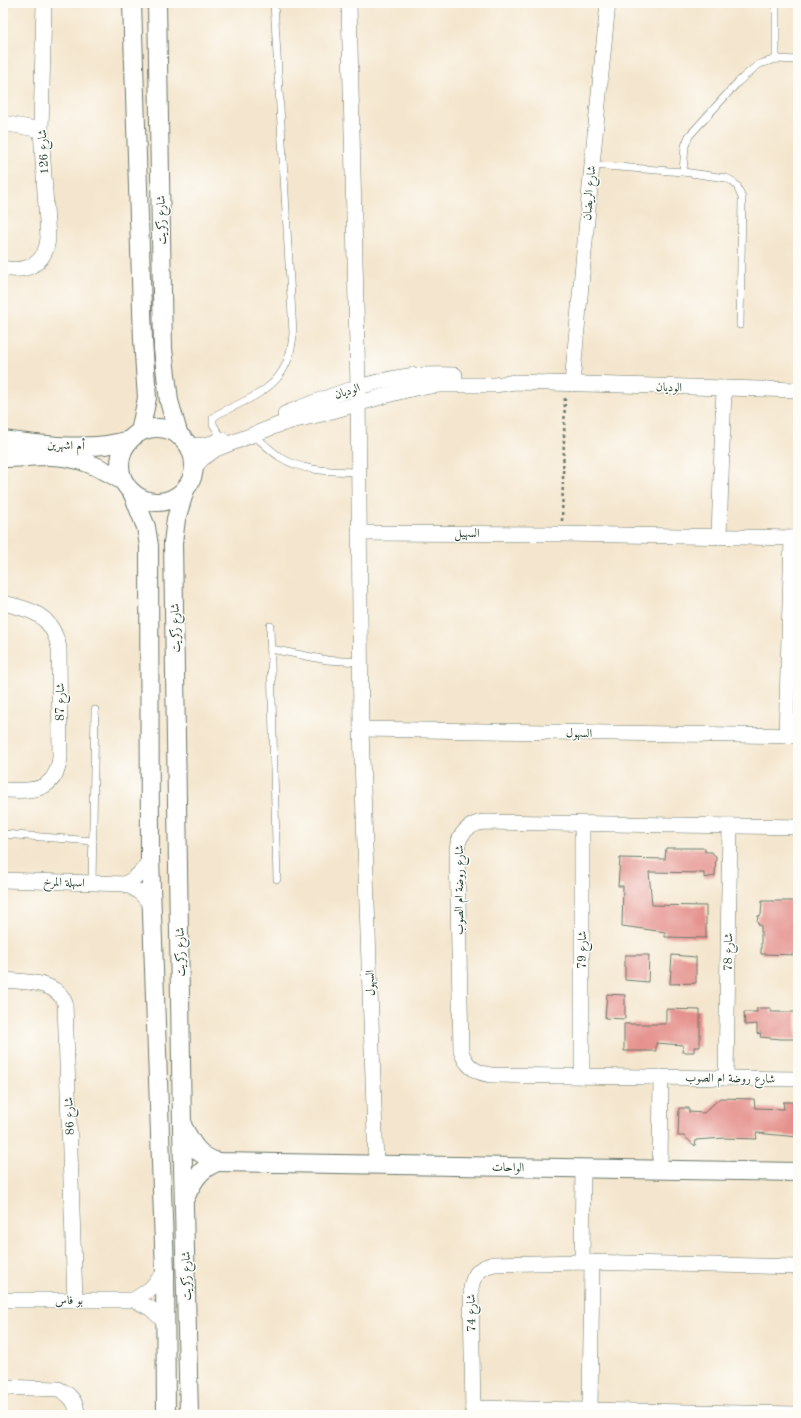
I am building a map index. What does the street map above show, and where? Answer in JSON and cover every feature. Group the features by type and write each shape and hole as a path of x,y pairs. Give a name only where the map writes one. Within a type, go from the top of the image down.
{"street":[{"name":"شارع 126","path":"3,268 18,270 32,266 42,257 48,245 41,130 44,3"},
{"name":"شارع زكريت","path":"132,3 143,340 147,398 134,436"},
{"name":"شارع زكريت","path":"158,3 163,349 169,401 183,440"},
{"path":"349,3 358,388 359,533"},
{"name":"شارع الريضان","path":"569,384 608,3"},
{"path":"3,123 41,130"},
{"name":"الوديان","path":"183,440 193,446 201,445 222,439 298,408 358,388 385,380 422,375 488,378 515,382 798,390"},
{"name":"الوديان","path":"194,468 202,459 216,449 254,434 291,421 322,414 391,394 421,387 439,385 495,385 515,382"},
{"path":"719,537 724,388"},
{"path":"164,428 183,440 192,451 194,468 185,490 177,496 159,502 140,498 128,487 121,474 120,460 121,453 134,436 148,429 164,428"},
{"name":"أم اشهرين","path":"3,458 51,450 116,444 134,436"},
{"name":"أم اشهرين","path":"3,440 51,450 79,459 107,471 128,487"},
{"name":"شارع زكريت","path":"128,487 146,527 148,546 150,859 165,1272 166,1415"},
{"name":"شارع زكريت","path":"185,490 176,520 173,543 182,1126 185,1198 189,1415"},
{"name":"السهيل","path":"359,533 562,534 795,538 792,736"},
{"name":"السهول","path":"359,533 361,729 376,1165"},
{"name":"شارع 87","path":"3,603 26,608 42,616 49,623 60,648 60,758 57,772 53,778 43,786 30,791 3,790"},
{"name":"السهول","path":"361,729 792,736"},
{"name":"شارع روضة ام الصوب","path":"798,827 477,823 465,830 456,849 460,1043 464,1059 472,1068 483,1074 798,1080"},
{"name":"شارع 79","path":"582,824 582,1076"},
{"name":"شارع 78","path":"726,1078 730,826"},
{"path":"125,884 137,876 147,866 150,859"},
{"name":"اسهلة المرخ","path":"3,880 125,884 132,886 143,895 151,906"},
{"name":"شارع 86","path":"3,980 44,985 58,992 65,1003 75,1300"},
{"path":"660,1170 661,1077"},
{"name":"الواحات","path":"182,1126 196,1150 206,1158 218,1162 798,1172"},
{"path":"185,1198 196,1176 206,1168 218,1162"},
{"path":"583,1168 587,1262 590,1410"},
{"name":"شارع 74","path":"473,1412 470,1288 474,1276 483,1267 489,1265 587,1262 798,1267"},
{"path":"134,1300 150,1289 165,1272"},
{"name":"بو فاس","path":"3,1300 134,1300 150,1308 166,1323"},
{"path":"3,1387 58,1389 73,1400 76,1405 77,1415"},
{"path":"473,1412 590,1410 614,1413 798,1414"}],"lane":[{"path":"222,439 213,424 213,418 218,414 259,394 269,387 285,368 290,357 292,345 293,333 274,3"},
{"path":"776,3 776,59"},
{"path":"683,172 685,146 689,136 743,77 760,64 776,59 798,60"},
{"path":"592,166 683,172 726,178 732,181 740,192 742,198 740,325"},
{"path":"254,434 281,458 300,466 320,470 358,472"},
{"path":"270,626 277,879"},
{"path":"271,649 327,660 360,662"},
{"path":"92,883 95,710"},
{"path":"3,834 93,841"}],"path":[{"path":"562,534 569,384"}],"building":[{"path":"666,848 705,848 705,852 712,852 716,856 715,876 704,878 704,873 649,872 652,905 706,906 706,938 665,937 665,932 622,926 623,886 618,886 620,858 665,859"},
{"path":"762,901 798,901 798,955 761,954 761,926 757,921 758,916 761,915"},
{"path":"625,955 649,955 648,982 625,980"},
{"path":"672,955 696,957 696,983 670,984"},
{"path":"607,994 625,995 625,1019 605,1018"},
{"path":"757,1008 771,1008 771,1012 796,1012 797,1039 760,1037 761,1033 757,1034 757,1024 745,1025 744,1012 757,1012"},
{"path":"666,1009 700,1010 700,1047 694,1047 694,1052 682,1052 683,1045 656,1043 656,1051 624,1051 624,1024 666,1024"},
{"path":"720,1098 754,1099 755,1108 784,1109 783,1102 793,1102 793,1107 798,1108 798,1137 756,1133 757,1139 724,1138 696,1140 695,1146 684,1136 678,1136 679,1108 689,1108 689,1112 704,1113"}]}
